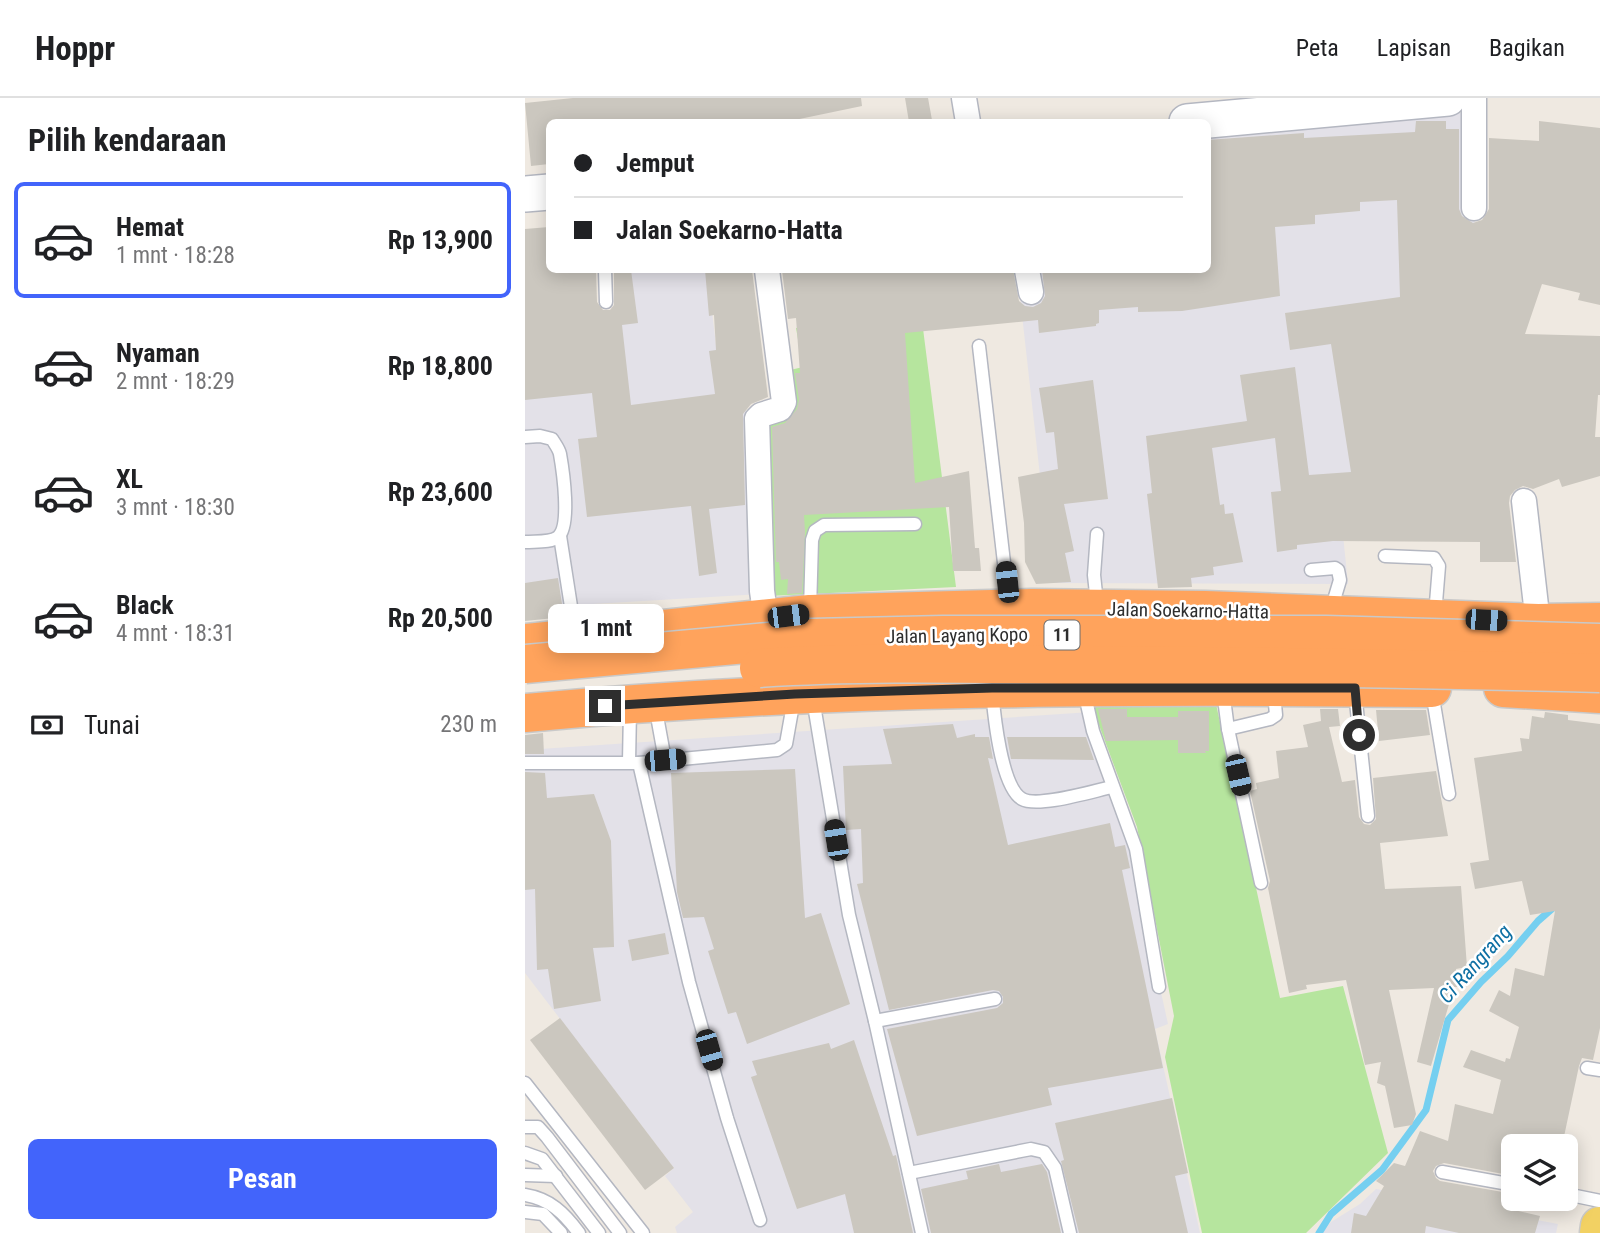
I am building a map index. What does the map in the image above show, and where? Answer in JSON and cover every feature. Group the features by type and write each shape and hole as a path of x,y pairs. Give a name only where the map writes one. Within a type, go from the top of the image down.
{"highway":[{"name":"Jalan Soekarno-Hatta","path":"525,643 810,614 1009,609 1097,608 1600,622"},
{"path":"1371,688 1399,687 1418,676 1424,666 1427,644 1416,625 1395,615"},
{"name":"Jalan Layang Kopo","path":"525,664 812,638 943,635 1326,635 1600,643"},
{"name":"Jalan Layang Kopo","path":"525,686 830,664 1318,666 1600,673"},
{"path":"525,713 643,703 800,701 992,688 1498,688 1600,694"}],"main road":[{"path":"1599,1233 1600,1226"}],"street":[{"path":"964,98 968,119"},
{"path":"1203,113 1448,98"},
{"path":"1465,98 1475,98 1474,208"},
{"path":"525,194 546,192"},
{"path":"766,619 762,591 757,419 780,409 784,402 767,273"},
{"path":"1524,500 1538,622"}],"lane":[{"path":"605,273 606,302"},
{"path":"979,346 1009,609"},
{"path":"525,437 540,436 552,439 559,451 565,510 565,526 559,536 553,540 525,542"},
{"path":"810,614 812,540 815,531 824,526 915,524"},
{"path":"1097,534 1094,575 1097,608"},
{"path":"559,536 576,638"},
{"path":"1385,556 1434,558 1437,561 1435,618"},
{"path":"1311,570 1338,570 1340,580 1330,614"},
{"path":"1083,687 1093,731 1136,849 1159,987"},
{"path":"1222,687 1228,729 1261,883"},
{"path":"1228,729 1270,719 1276,715 1273,687"},
{"path":"992,688 999,754 1016,793 1022,799 1033,802 1079,796 1112,787"},
{"path":"1368,816 1371,688"},
{"path":"1431,688 1449,794"},
{"path":"525,763 634,762 777,750 786,744 800,701"},
{"path":"800,701 922,1233"},
{"path":"665,760 643,703 629,719 634,762 689,982 727,1118 760,1220"},
{"path":"875,1021 995,999"},
{"path":"525,1083 643,1233"},
{"path":"525,1127 538,1127 620,1233"},
{"path":"909,1173 1031,1149 1044,1152 1055,1168 1070,1233"},
{"path":"525,1153 541,1159 599,1233"},
{"path":"1442,1172 1501,1183"},
{"path":"525,1175 556,1176"},
{"path":"525,1195 541,1198 566,1216 579,1233"},
{"path":"1578,1196 1600,1201"},
{"path":"525,1212 543,1214 561,1233"}],"shaded area":[{"path":"1471,112 1480,380 1338,486 1348,584 1052,583 1017,273 1211,273 1211,138 1297,126"},
{"path":"617,273 707,273 724,412 746,410 761,594 525,608 525,380 622,373"},
{"path":"1091,712 1131,855 1168,1024 1155,1029 1200,1233 677,1233 675,1227 693,1212 665,1176 674,1168 525,973 525,750"},
{"path":"1376,1189 1558,1224 1556,1233 1318,1233 1360,1204"}],"green space":[{"path":"915,273 1013,273 1016,292 920,305 956,587 768,596 761,419 786,371 803,367 796,328 833,323 827,284"},
{"path":"1090,701 1216,704 1280,998 1343,986 1388,1153 1306,1233 1202,1233 1165,1057 1174,1016 1137,827"}],"building":[{"path":"573,98 861,98 862,106 799,119 546,119 546,164 531,166 525,103"},
{"path":"905,98 928,98 932,119 908,119"},
{"path":"1416,121 1446,121 1446,129 1459,129 1459,209 1462,216 1473,223 1482,220 1489,209 1489,138 1539,141 1539,121 1600,128 1600,305 1578,300 1580,293 1542,284 1525,334 1600,336 1600,395 1595,437 1600,437 1600,476 1562,487 1559,479 1533,489 1523,486 1515,490 1509,503 1516,562 1480,562 1480,542 1333,541 1297,545 1297,549 1277,552 1271,492 1281,491 1275,438 1212,448 1220,505 1224,504 1225,514 1233,513 1243,562 1213,567 1214,575 1191,578 1192,587 1158,588 1147,494 1152,493 1146,436 1247,421 1240,375 1295,367 1309,475 1351,472 1331,344 1290,350 1285,313 1400,297 1397,200 1360,202 1360,211 1315,215 1315,224 1275,227 1280,296 1182,311 1138,312 1138,307 1099,310 1099,323 1096,326 1039,333 1038,320 905,333 915,483 969,471 975,548 979,548 981,571 953,571 949,507 804,515 802,593 787,594 788,579 781,580 779,562 776,562 772,427 785,423 797,409 799,400 795,373 800,373 796,318 788,319 782,273 1014,273 1019,301 1025,306 1033,307 1041,303 1045,296 1042,273 1211,273 1211,140 1304,133 1304,138 1415,132"},
{"path":"546,227 546,273 596,273 597,302 603,310 610,310 614,305 614,273 631,273 638,323 622,325 631,405 715,394 709,351 716,350 714,315 709,316 705,273 752,273 768,397 751,404 743,414 745,505 709,509 717,573 699,576 691,506 587,517 578,439 597,437 592,393 525,400 525,229"},
{"path":"1093,380 1108,499 1064,504 1074,551 1065,553 1071,582 1036,584 1025,562 1024,523 1018,477 1058,469 1054,432 1046,433 1039,388"},
{"path":"558,578 564,617 525,621 525,583"},
{"path":"1098,709 1127,709 1127,717 1178,717 1178,711 1209,711 1209,751 1178,753 1178,740 1106,741"},
{"path":"1320,709 1338,709 1340,726 1329,727 1342,782 1355,780 1359,817 1364,824 1370,825 1376,819 1373,778 1436,771 1448,836 1380,843 1385,889 1461,886 1467,967 1456,969 1458,987 1454,987 1431,1066 1417,1062 1434,988 1389,990 1416,1114 1412,1125 1394,1128 1385,1086 1377,1083 1381,1062 1365,1065 1346,980 1306,985 1307,989 1289,993 1268,888 1270,881 1250,791 1257,789 1256,783 1279,778 1276,751 1308,747 1303,725 1321,721"},
{"path":"1376,710 1426,710 1430,735 1379,741"},
{"path":"1545,712 1568,715 1568,720 1600,724 1600,1028 1593,1060 1582,1058 1565,1134 1501,1134 1501,1174 1444,1163 1436,1166 1433,1171 1440,1181 1501,1192 1501,1211 1518,1211 1540,1216 1535,1233 1459,1233 1426,1226 1425,1233 1351,1233 1354,1213 1366,1216 1384,1186 1376,1181 1394,1163 1405,1166 1420,1131 1448,1141 1455,1104 1493,1114 1501,1080 1463,1067 1471,1050 1505,1062 1506,1058 1510,1059 1519,1027 1489,1011 1499,990 1510,996 1515,968 1544,976 1555,911 1530,915 1522,881 1475,889 1470,863 1489,860 1474,758 1522,751 1520,738 1529,739 1532,716 1544,718"},
{"path":"953,724 957,738 975,734 975,737 989,737 993,759 988,758 1008,845 1110,823 1115,847 1125,845 1130,868 1122,870 1163,1068 1048,1088 1052,1105 917,1136 887,1029 997,1008 1003,1003 1003,997 999,991 993,990 889,1010 857,884 863,883 861,829 846,830 843,766 892,764 883,729"},
{"path":"543,733 544,754 525,754 525,735"},
{"path":"1007,737 1086,737 1094,760 1011,759"},
{"path":"795,769 805,918 821,913 850,1004 747,1044 736,1012 728,1014 708,951 714,949 704,917 683,918 677,892 671,773"},
{"path":"525,772 545,773 547,798 594,794 611,841 614,947 593,948 601,1001 554,1009 548,969 537,970 535,889 525,890"},
{"path":"665,933 669,954 632,961 628,940"},
{"path":"560,1018 674,1168 645,1190 530,1040"},
{"path":"854,1040 893,1156 896,1155 913,1233 854,1233 845,1194 797,1209 751,1077 757,1075 752,1061 829,1043 831,1049"},
{"path":"1172,1098 1188,1173 1175,1176 1188,1233 1079,1233 1061,1161 1064,1160 1055,1123"},
{"path":"999,1164 1001,1172 1042,1164 1047,1172 1061,1233 931,1233 921,1189 968,1179 966,1171"}],"waterway":[{"name":"Ci Rangrang","path":"1319,1233 1331,1214 1382,1170 1426,1110 1448,1020 1554,907"}],"route":[{"path":"605,706 795,694 992,688 1355,688 1359,735"}]}
